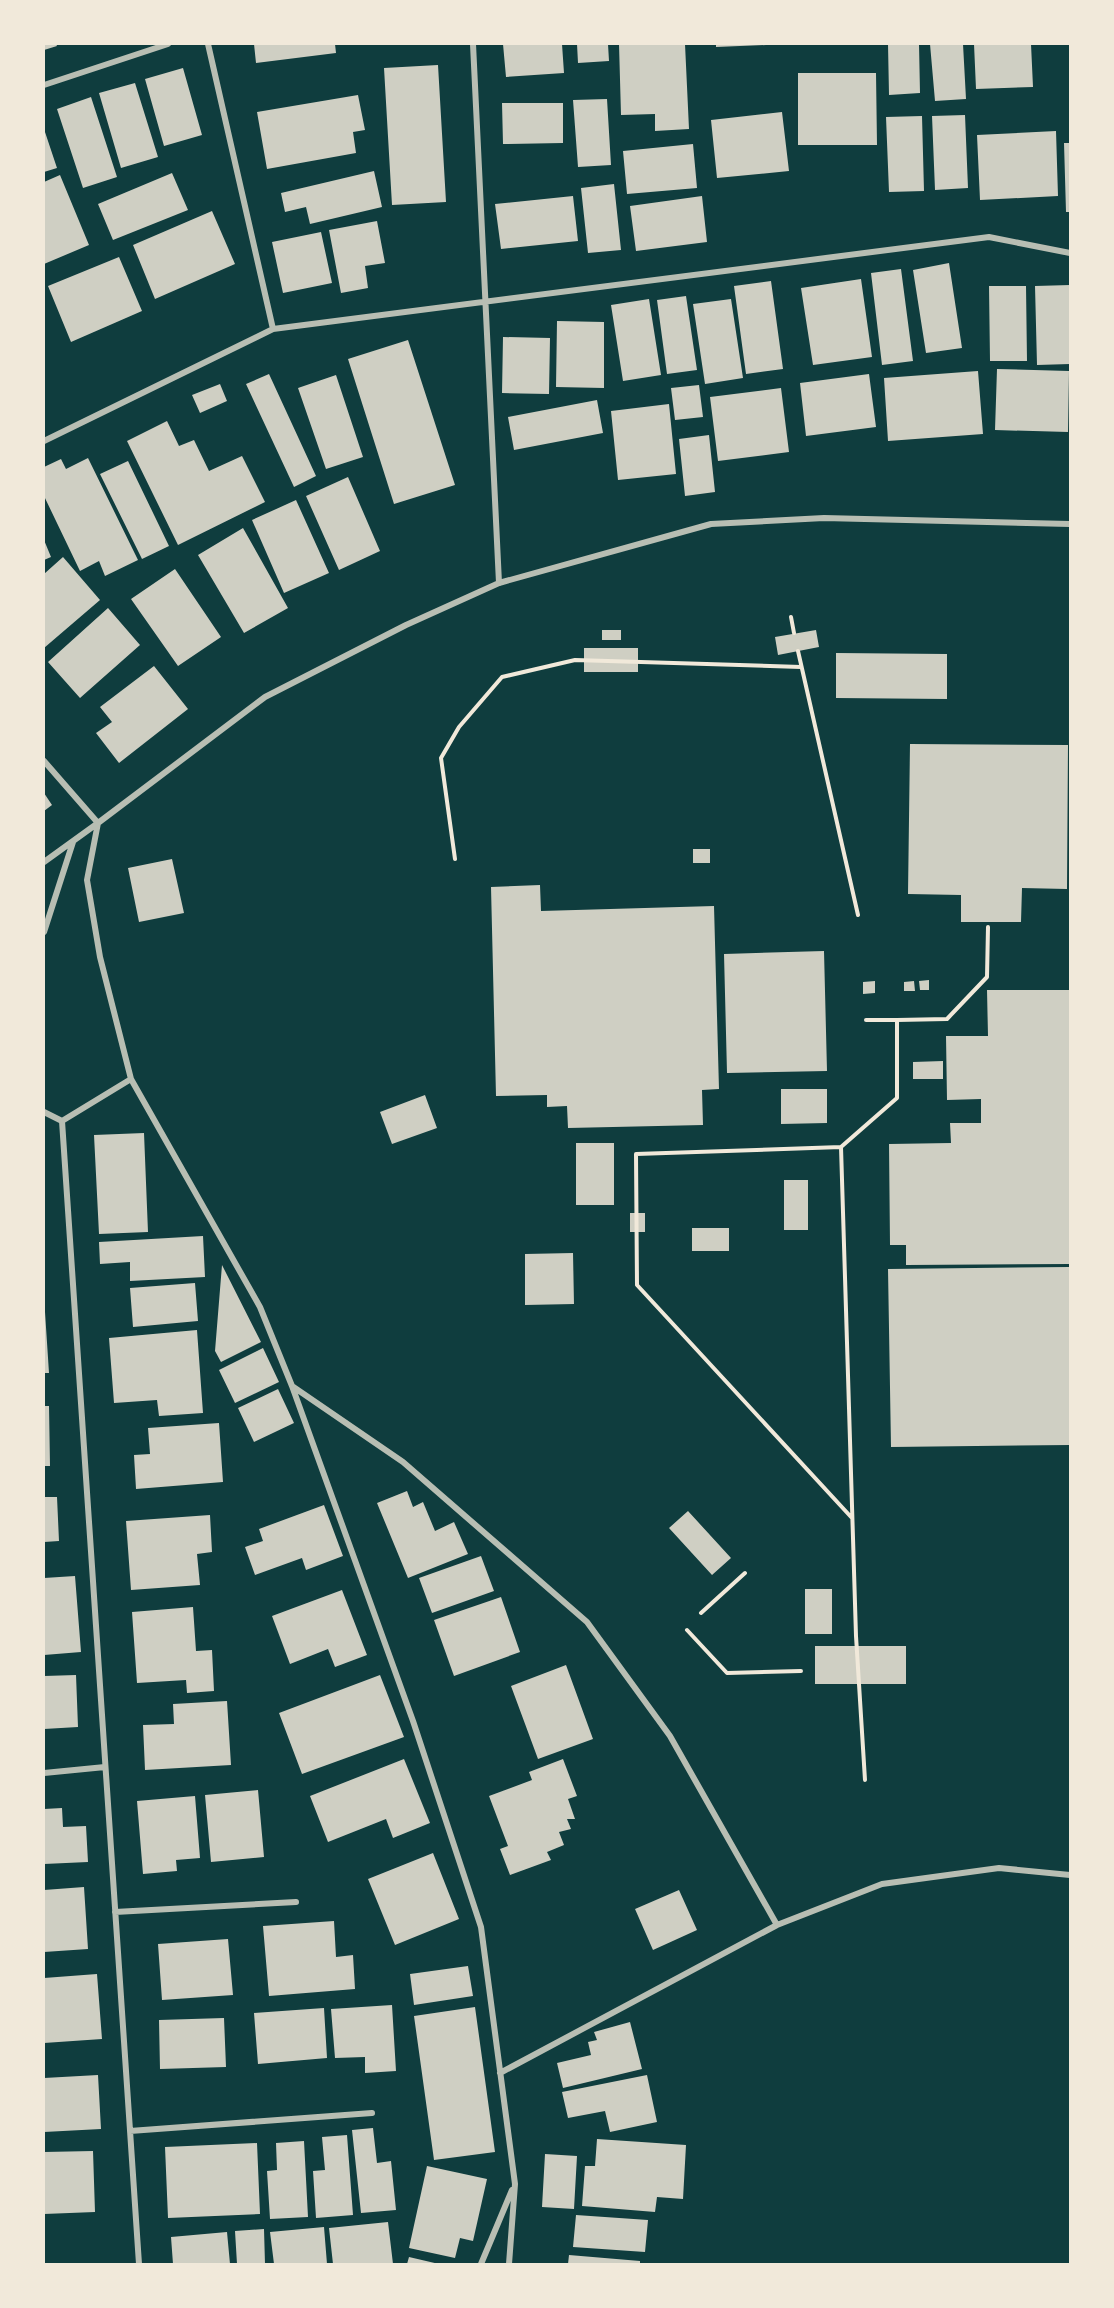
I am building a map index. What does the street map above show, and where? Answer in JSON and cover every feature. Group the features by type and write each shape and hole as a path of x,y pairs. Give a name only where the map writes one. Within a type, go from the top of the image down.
{"street":[{"path":"44,85 168,44"},
{"path":"208,44 273,328"},
{"path":"473,44 499,583"},
{"path":"44,441 273,328 989,237 1071,253"},
{"path":"44,862 98,824 265,697 406,625 499,583 711,524 824,518 1071,524"},
{"path":"44,761 98,824"},
{"path":"98,824 87,880 100,957 131,1079 260,1307 292,1386 413,1721 481,1927 515,2184 509,2265"},
{"path":"44,932 73,842"},
{"path":"62,1121 131,1079"},
{"path":"44,1112 62,1121"},
{"path":"62,1121 139,2265"},
{"path":"292,1386 403,1462 586,1622 670,1736 777,1925"},
{"path":"44,1773 105,1767"},
{"path":"500,2073 777,1925 882,1884 999,1868 1071,1875"},
{"path":"115,1912 296,1902"},
{"path":"130,2131 372,2113"},
{"path":"481,2265 515,2184"}],"path":[{"path":"791,617 795,633"},
{"path":"798,651 858,915"},
{"path":"455,859 441,758 459,727 502,677 575,660 801,667"},
{"path":"866,1020 947,1019 987,977 988,927"},
{"path":"852,1518 637,1285 636,1154 841,1147 897,1098 897,1020"},
{"path":"841,1147 856,1636 865,1780"},
{"path":"701,1612 745,1574"},
{"path":"687,1630 727,1673 801,1671"}],"building":[{"path":"44,44 56,44 57,46 44,50"},
{"path":"254,44 335,44 336,53 256,63"},
{"path":"503,44 562,44 564,73 506,77"},
{"path":"577,44 608,44 609,61 578,63"},
{"path":"619,44 685,44 689,129 655,131 655,114 621,115"},
{"path":"716,44 766,44 766,45 716,47"},
{"path":"888,44 919,44 920,93 889,95"},
{"path":"930,44 963,44 966,99 935,101"},
{"path":"974,44 1031,44 1033,87 976,89"},
{"path":"438,65 446,202 392,205 384,68"},
{"path":"183,68 202,135 164,146 145,79"},
{"path":"798,73 876,73 877,145 798,145"},
{"path":"135,83 158,157 121,168 99,93"},
{"path":"358,95 365,130 353,132 356,153 267,169 257,112"},
{"path":"91,97 117,177 83,188 57,109"},
{"path":"607,99 611,165 578,167 573,100"},
{"path":"502,103 563,103 563,143 503,144"},
{"path":"782,112 789,171 717,178 711,120"},
{"path":"965,115 968,188 935,190 932,116"},
{"path":"922,116 924,191 889,192 886,117"},
{"path":"44,129 57,168 44,172"},
{"path":"1056,131 1058,196 980,200 977,135"},
{"path":"1064,143 1070,143 1070,212 1066,212"},
{"path":"693,144 697,188 627,194 623,151"},
{"path":"374,171 382,207 310,224 306,207 285,212 281,193"},
{"path":"172,173 188,210 113,240 98,204"},
{"path":"60,175 89,245 44,264 44,182"},
{"path":"614,184 621,250 588,253 581,188"},
{"path":"573,196 578,241 501,249 495,204"},
{"path":"702,196 707,242 636,251 630,206"},
{"path":"212,211 235,264 155,299 133,245"},
{"path":"377,221 385,263 365,266 368,288 341,293 329,230"},
{"path":"321,232 332,283 283,293 272,242"},
{"path":"119,257 142,311 71,342 48,286"},
{"path":"949,263 962,348 926,353 913,270"},
{"path":"901,269 913,361 882,365 871,273"},
{"path":"861,279 872,357 813,365 801,288"},
{"path":"771,281 783,369 746,374 734,286"},
{"path":"1070,285 1070,364 1037,365 1035,286"},
{"path":"989,286 1026,286 1027,361 990,361"},
{"path":"686,296 697,370 667,374 657,300"},
{"path":"649,299 661,375 623,381 611,305"},
{"path":"731,299 743,378 705,384 693,304"},
{"path":"557,321 604,322 604,388 556,387"},
{"path":"503,337 550,338 549,394 502,393"},
{"path":"408,340 455,485 394,504 348,359"},
{"path":"997,369 1069,371 1068,432 995,430"},
{"path":"978,371 983,434 888,441 884,378"},
{"path":"269,374 316,476 294,487 246,384"},
{"path":"869,374 876,427 806,436 800,383"},
{"path":"336,375 363,457 326,469 298,388"},
{"path":"220,384 227,401 200,413 192,395"},
{"path":"699,385 703,417 675,420 671,388"},
{"path":"781,388 789,452 718,461 710,397"},
{"path":"597,400 603,433 514,450 508,417"},
{"path":"669,404 676,474 618,480 611,411"},
{"path":"167,421 179,446 194,440 209,471 242,456 265,502 178,545 127,441"},
{"path":"709,435 715,492 685,496 679,439"},
{"path":"88,458 138,560 105,576 99,561 80,571 44,496 44,467 61,459 66,469"},
{"path":"128,461 169,546 142,559 100,474"},
{"path":"348,477 380,551 339,570 306,496"},
{"path":"296,500 329,573 284,593 252,520"},
{"path":"243,528 288,608 244,633 198,555"},
{"path":"44,540 51,557 44,560"},
{"path":"63,557 100,600 44,648 44,574"},
{"path":"175,569 221,637 178,666 131,599"},
{"path":"108,608 140,645 80,698 48,662"},
{"path":"602,630 621,630 621,640 602,640"},
{"path":"816,630 819,647 778,655 775,637"},
{"path":"584,648 638,648 638,672 584,672"},
{"path":"836,653 947,654 947,699 836,698"},
{"path":"154,666 188,709 119,763 96,733 112,722 100,707"},
{"path":"910,744 1068,745 1067,889 1022,888 1021,922 961,922 961,895 908,894"},
{"path":"44,793 52,805 44,811"},
{"path":"693,849 710,849 710,863 693,863"},
{"path":"172,859 184,913 139,922 128,868"},
{"path":"540,885 541,911 714,906 719,1089 702,1090 703,1125 568,1128 567,1106 547,1107 547,1095 496,1096 491,887"},
{"path":"824,951 827,1071 727,1073 724,954"},
{"path":"929,980 929,990 920,990 919,981"},
{"path":"875,981 875,993 863,994 863,982"},
{"path":"914,981 915,991 904,991 904,982"},
{"path":"987,990 1070,990 1070,1264 906,1265 906,1245 890,1245 889,1144 951,1143 950,1123 981,1123 981,1099 947,1100 946,1036 988,1036"},
{"path":"943,1061 943,1079 913,1079 913,1062"},
{"path":"781,1089 827,1089 827,1123 781,1124"},
{"path":"425,1095 437,1128 392,1144 380,1112"},
{"path":"144,1133 148,1232 99,1234 94,1135"},
{"path":"576,1143 614,1143 614,1205 576,1205"},
{"path":"784,1180 808,1180 808,1230 784,1230"},
{"path":"630,1213 645,1213 645,1232 630,1232"},
{"path":"692,1228 729,1228 729,1251 692,1251"},
{"path":"203,1236 205,1277 130,1281 130,1262 100,1264 99,1242"},
{"path":"573,1253 574,1304 525,1305 525,1254"},
{"path":"222,1265 261,1342 221,1362 215,1351"},
{"path":"1070,1267 1070,1445 891,1447 888,1269"},
{"path":"195,1283 198,1321 133,1327 130,1288"},
{"path":"45,1312 49,1373 44,1373"},
{"path":"197,1330 203,1413 159,1416 157,1400 114,1403 109,1338"},
{"path":"263,1348 279,1382 235,1403 219,1370"},
{"path":"278,1389 294,1423 254,1442 238,1408"},
{"path":"44,1406 49,1406 50,1466 44,1466"},
{"path":"219,1423 223,1482 136,1489 134,1455 150,1454 148,1428"},
{"path":"407,1491 413,1507 423,1502 435,1531 454,1522 468,1554 408,1578 377,1503"},
{"path":"44,1497 57,1497 59,1541 44,1542"},
{"path":"324,1505 343,1556 306,1570 302,1558 255,1575 245,1547 263,1541 259,1529"},
{"path":"688,1511 731,1558 712,1575 669,1528"},
{"path":"210,1515 212,1552 197,1554 200,1585 131,1590 126,1521"},
{"path":"481,1556 494,1591 432,1613 419,1578"},
{"path":"75,1576 81,1652 44,1655 44,1578"},
{"path":"805,1589 832,1589 832,1634 805,1634"},
{"path":"342,1590 367,1655 335,1667 328,1649 290,1664 272,1616"},
{"path":"501,1597 520,1652 454,1676 434,1620"},
{"path":"193,1607 196,1651 212,1650 214,1691 187,1693 186,1680 137,1683 132,1612"},
{"path":"815,1646 906,1646 906,1684 815,1684"},
{"path":"566,1665 593,1739 538,1759 511,1686"},
{"path":"76,1675 78,1727 44,1729 44,1676"},
{"path":"380,1675 404,1737 302,1774 279,1713"},
{"path":"227,1701 231,1765 145,1770 143,1725 174,1724 173,1704"},
{"path":"404,1759 430,1823 393,1838 386,1819 328,1842 310,1796"},
{"path":"563,1759 577,1796 568,1799 575,1819 567,1819 571,1829 559,1832 564,1845 547,1852 551,1860 510,1875 500,1849 508,1846 489,1796 532,1780 529,1772"},
{"path":"258,1790 264,1857 211,1862 205,1795"},
{"path":"195,1796 200,1858 176,1860 177,1871 143,1874 137,1801"},
{"path":"62,1808 63,1827 86,1826 88,1862 44,1864 44,1809"},
{"path":"433,1853 459,1919 395,1945 368,1879"},
{"path":"84,1887 88,1949 44,1952 44,1890"},
{"path":"679,1890 697,1930 653,1950 635,1909"},
{"path":"334,1921 336,1957 353,1955 355,1989 269,1996 263,1926"},
{"path":"228,1939 233,1995 162,2000 158,1944"},
{"path":"468,1966 473,1996 414,2005 410,1974"},
{"path":"97,1974 102,2039 44,2043 44,1978"},
{"path":"392,2005 396,2071 365,2073 365,2057 335,2058 331,2009"},
{"path":"475,2007 495,2152 434,2160 414,2016"},
{"path":"324,2008 327,2058 258,2064 254,2013"},
{"path":"224,2018 226,2067 160,2069 159,2020"},
{"path":"630,2022 642,2069 563,2088 557,2063 591,2055 588,2042 597,2040 594,2032"},
{"path":"98,2075 101,2129 44,2132 44,2078"},
{"path":"647,2075 657,2122 610,2132 605,2111 568,2118 562,2092"},
{"path":"373,2128 377,2163 391,2161 396,2210 361,2213 352,2130"},
{"path":"347,2135 353,2215 316,2218 313,2171 325,2170 322,2137"},
{"path":"597,2139 686,2145 683,2199 657,2197 655,2212 582,2206 585,2166 595,2166"},
{"path":"304,2141 308,2217 270,2219 267,2171 277,2170 276,2143"},
{"path":"257,2143 260,2214 168,2218 165,2147"},
{"path":"93,2151 95,2212 44,2214 44,2152"},
{"path":"545,2154 577,2156 574,2209 542,2207"},
{"path":"427,2166 487,2179 473,2241 460,2238 455,2258 409,2248"},
{"path":"576,2215 648,2220 645,2252 573,2247"},
{"path":"388,2222 393,2264 333,2264 329,2228"},
{"path":"324,2227 327,2264 274,2264 270,2232"},
{"path":"264,2229 265,2264 237,2264 235,2231"},
{"path":"227,2232 230,2264 173,2264 171,2237"},
{"path":"569,2255 640,2261 640,2264 568,2264"},
{"path":"409,2257 439,2264 407,2264"}]}
